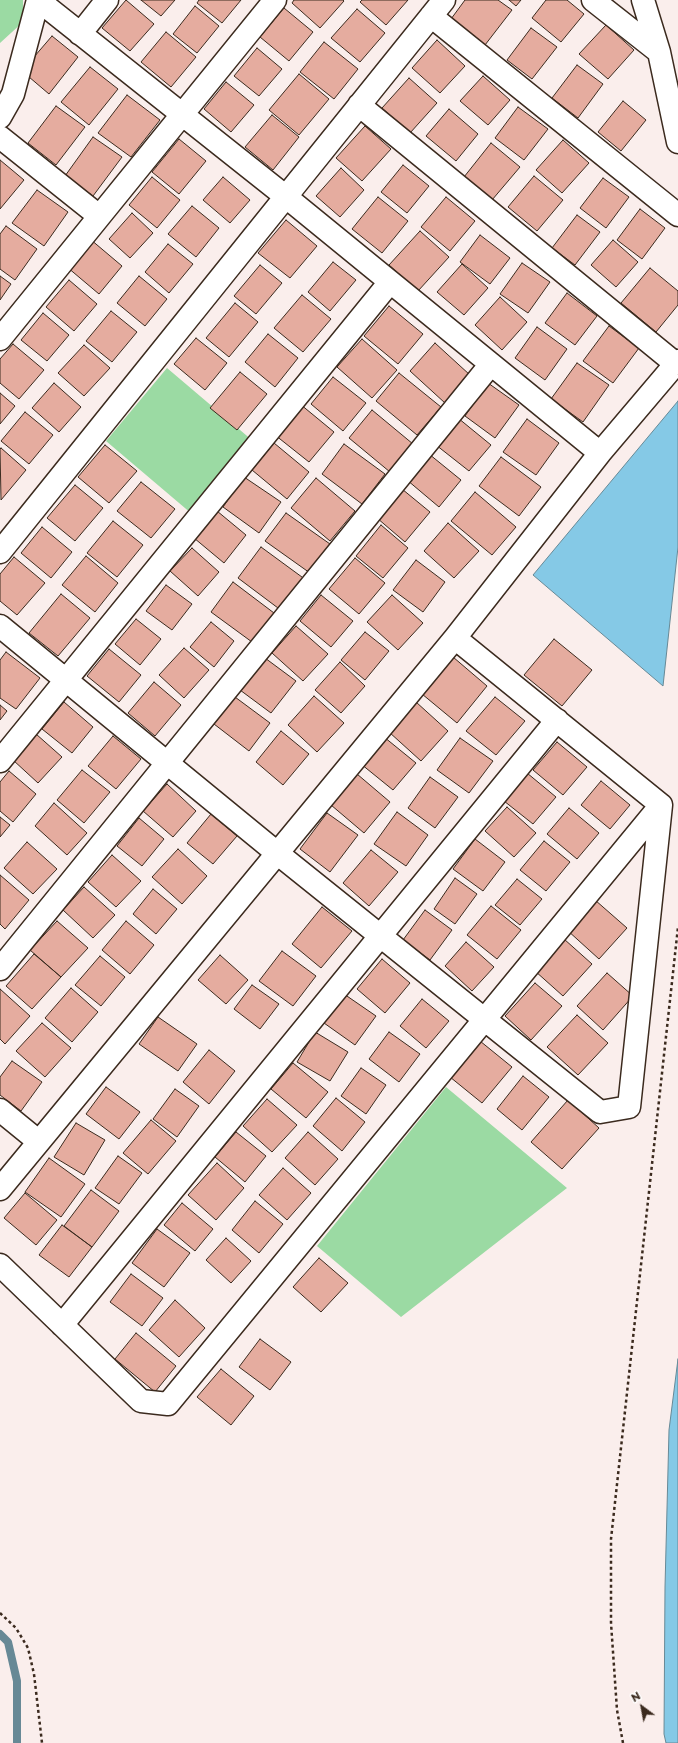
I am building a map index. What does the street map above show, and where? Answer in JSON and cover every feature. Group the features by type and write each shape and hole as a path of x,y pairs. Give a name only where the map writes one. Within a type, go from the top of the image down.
{"street":[{"path":"0,117 13,94 38,0 286,196 600,453"},
{"path":"80,34 107,0"},
{"path":"0,339 274,0"},
{"path":"594,0 659,52"},
{"path":"643,0 659,52 678,142"},
{"path":"0,552 438,8 678,215"},
{"path":"0,1189 38,1141 455,638 600,453 677,362 359,105"},
{"path":"0,137 99,216"},
{"path":"0,761 390,282"},
{"path":"0,969 491,364"},
{"path":"0,626 278,853 600,1112 629,1106 661,805"},
{"path":"455,638 661,805"},
{"path":"62,1325 557,720"},
{"path":"0,1265 141,1401 168,1404 661,805"},
{"path":"0,1110 38,1141"}],"path":[{"path":"623,1743 617,1710 610,1622 611,1539 678,927"},
{"path":"0,1613 16,1628 28,1648 34,1674 42,1743"}],"green space":[{"path":"0,0 23,0 23,22 0,43"},
{"path":"167,368 253,441 192,514 106,441"},
{"path":"446,1087 567,1188 401,1317 317,1246"}],"water":[{"path":"678,401 678,547 663,686 533,575"},
{"path":"678,1359 678,1743 666,1743 664,1734 665,1587 669,1430"}],"building":[{"path":"126,0 154,24 130,51 102,28"},
{"path":"141,0 175,0 161,16"},
{"path":"199,0 241,0 222,23 197,3"},
{"path":"294,0 344,1 320,28 292,3"},
{"path":"362,0 408,0 386,25 360,2"},
{"path":"465,0 498,0 512,10 485,45 451,19"},
{"path":"509,0 521,0 516,6"},
{"path":"546,0 567,0 584,14 561,42 532,18"},
{"path":"195,6 219,26 197,53 173,34"},
{"path":"284,8 313,32 289,61 260,37"},
{"path":"357,9 385,33 360,62 331,38"},
{"path":"606,25 634,50 608,79 579,54"},
{"path":"531,28 557,47 532,79 507,60"},
{"path":"166,32 196,57 171,87 141,62"},
{"path":"52,36 78,57 49,94 22,71"},
{"path":"437,40 465,66 440,93 412,68"},
{"path":"324,42 358,69 334,99 300,72"},
{"path":"257,48 282,69 259,96 234,76"},
{"path":"577,65 603,84 578,118 552,98"},
{"path":"90,67 118,89 89,125 61,102"},
{"path":"299,74 329,99 299,135 269,110"},
{"path":"483,76 510,100 488,125 460,101"},
{"path":"409,78 437,103 410,133 382,108"},
{"path":"226,82 254,105 231,132 204,109"},
{"path":"127,95 160,120 131,157 98,133"},
{"path":"623,101 646,120 621,151 598,132"},
{"path":"56,106 85,127 56,165 28,143"},
{"path":"518,107 548,129 524,160 495,138"},
{"path":"449,109 478,134 456,161 426,136"},
{"path":"272,115 299,137 273,170 245,147"},
{"path":"365,126 391,149 362,181 336,158"},
{"path":"93,137 122,157 93,196 65,176"},
{"path":"179,139 206,161 179,194 152,172"},
{"path":"563,140 589,163 562,193 536,170"},
{"path":"491,143 520,167 492,200 464,177"},
{"path":"0,160 24,180 0,209"},
{"path":"403,165 429,186 407,213 381,192"},
{"path":"341,168 364,190 340,217 316,196"},
{"path":"534,176 563,200 537,231 508,207"},
{"path":"152,177 180,200 157,228 129,205"},
{"path":"223,177 250,200 230,223 203,200"},
{"path":"603,178 629,197 606,228 580,208"},
{"path":"37,190 68,212 44,246 12,223"},
{"path":"378,197 408,221 382,253 352,229"},
{"path":"446,197 475,221 450,251 421,227"},
{"path":"192,206 219,228 196,257 168,234"},
{"path":"640,209 665,228 642,259 617,240"},
{"path":"132,213 153,233 130,258 109,239"},
{"path":"577,215 600,232 575,265 552,248"},
{"path":"286,220 317,246 290,278 258,253"},
{"path":"6,226 37,249 15,280 0,269 0,234"},
{"path":"420,231 449,257 418,291 389,265"},
{"path":"480,235 510,258 490,284 460,262"},
{"path":"90,239 122,266 99,294 67,267"},
{"path":"613,240 638,262 616,287 591,265"},
{"path":"168,244 193,264 169,293 145,272"},
{"path":"333,262 356,280 330,311 308,292"},
{"path":"522,263 550,282 528,313 500,294"},
{"path":"462,264 488,288 464,315 437,292"},
{"path":"260,265 282,283 256,314 234,296"},
{"path":"650,268 678,291 678,305 656,332 621,303"},
{"path":"0,276 11,284 0,300"},
{"path":"139,276 167,299 145,326 117,303"},
{"path":"69,280 97,304 74,331 46,307"},
{"path":"567,293 597,316 575,345 545,323"},
{"path":"302,295 331,319 303,352 274,328"},
{"path":"500,297 527,322 502,350 475,325"},
{"path":"235,303 258,322 229,357 206,338"},
{"path":"389,306 423,334 398,364 364,336"},
{"path":"111,311 137,332 112,362 86,341"},
{"path":"43,313 69,335 47,361 21,340"},
{"path":"609,326 639,348 613,383 583,361"},
{"path":"537,327 567,349 545,380 515,358"},
{"path":"268,334 298,358 275,387 245,362"},
{"path":"196,338 227,363 205,390 174,364"},
{"path":"362,339 397,370 372,398 337,367"},
{"path":"435,343 470,375 445,403 410,371"},
{"path":"13,344 44,370 19,399 0,383 0,359"},
{"path":"84,345 110,368 84,396 58,373"},
{"path":"577,363 609,385 583,422 551,399"},
{"path":"240,372 267,394 237,430 210,408"},
{"path":"399,373 441,407 417,435 376,401"},
{"path":"333,377 366,403 343,431 311,404"},
{"path":"54,383 81,407 59,432 32,408"},
{"path":"488,383 519,405 495,438 465,416"},
{"path":"0,393 15,406 0,424"},
{"path":"300,404 334,432 309,462 275,435"},
{"path":"372,410 413,444 390,472 349,438"},
{"path":"25,412 53,435 29,464 1,441"},
{"path":"458,418 491,445 469,471 436,445"},
{"path":"527,419 559,443 536,475 503,452"},
{"path":"274,443 309,472 287,499 252,470"},
{"path":"344,444 385,474 362,504 322,474"},
{"path":"105,445 137,471 109,503 78,477"},
{"path":"1,448 26,470 1,500 0,449"},
{"path":"429,454 461,480 439,507 407,480"},
{"path":"501,457 541,487 519,516 479,486"},
{"path":"244,477 281,502 259,533 223,507"},
{"path":"316,478 355,511 330,541 291,508"},
{"path":"141,482 175,509 151,538 117,511"},
{"path":"75,485 103,508 75,541 47,518"},
{"path":"402,489 430,512 405,542 377,518"},
{"path":"475,492 516,527 492,555 451,521"},
{"path":"217,511 246,535 224,563 194,538"},
{"path":"286,513 330,544 310,573 265,541"},
{"path":"113,521 143,545 117,577 87,553"},
{"path":"448,523 479,551 454,578 424,551"},
{"path":"381,525 408,548 383,578 356,556"},
{"path":"42,527 72,552 51,578 21,553"},
{"path":"261,547 306,580 282,611 238,578"},
{"path":"192,548 219,572 198,596 170,571"},
{"path":"86,556 118,583 95,612 62,585"},
{"path":"14,557 45,583 17,615 0,601 0,574"},
{"path":"355,558 385,583 359,614 329,589"},
{"path":"416,560 445,582 423,612 393,590"},
{"path":"233,582 274,613 252,642 211,612"},
{"path":"166,585 192,604 172,630 146,611"},
{"path":"61,594 90,618 58,656 29,633"},
{"path":"321,595 353,621 331,647 300,621"},
{"path":"392,595 423,623 398,650 367,622"},
{"path":"136,619 161,639 140,665 115,644"},
{"path":"211,622 234,641 214,667 190,647"},
{"path":"296,626 328,654 303,681 272,653"},
{"path":"365,632 389,651 365,680 341,660"},
{"path":"554,639 592,670 562,706 524,675"},
{"path":"184,648 209,670 184,698 159,675"},
{"path":"109,649 141,675 119,702 87,676"},
{"path":"6,652 40,678 16,709 0,698 0,660"},
{"path":"453,657 487,686 457,723 422,694"},
{"path":"265,658 296,681 271,713 240,690"},
{"path":"340,662 365,686 341,713 315,690"},
{"path":"154,682 181,705 155,736 128,713"},
{"path":"314,696 344,723 317,752 288,725"},
{"path":"235,697 270,723 249,751 214,724"},
{"path":"495,697 525,721 496,755 466,731"},
{"path":"64,702 93,727 72,753 42,729"},
{"path":"416,702 448,731 421,761 389,732"},
{"path":"0,705 7,711 0,720"},
{"path":"281,731 309,754 283,785 256,762"},
{"path":"36,734 62,757 38,783 13,760"},
{"path":"113,736 141,759 116,789 88,766"},
{"path":"384,737 416,763 393,790 361,764"},
{"path":"460,738 493,761 469,793 437,770"},
{"path":"557,742 587,767 563,795 533,770"},
{"path":"82,770 110,792 84,823 57,800"},
{"path":"9,771 36,794 13,822 0,811 0,782"},
{"path":"527,773 556,797 533,824 504,801"},
{"path":"357,774 390,802 364,833 331,805"},
{"path":"430,777 458,797 435,828 408,808"},
{"path":"601,781 630,805 610,829 581,805"},
{"path":"167,784 196,811 173,837 143,811"},
{"path":"54,803 87,833 67,855 35,826"},
{"path":"507,807 536,833 514,857 485,831"},
{"path":"569,808 599,833 577,859 547,834"},
{"path":"397,812 428,835 406,866 374,844"},
{"path":"327,813 358,835 330,872 300,849"},
{"path":"211,814 237,836 213,864 187,843"},
{"path":"0,817 10,825 0,837"},
{"path":"139,818 164,839 142,866 117,846"},
{"path":"475,839 505,862 483,891 453,869"},
{"path":"544,841 570,862 546,891 520,870"},
{"path":"27,842 57,869 33,894 4,868"},
{"path":"178,849 207,876 182,904 152,877"},
{"path":"371,850 398,872 369,906 343,883"},
{"path":"112,855 141,881 116,907 88,882"},
{"path":"0,875 29,900 5,929 0,924"},
{"path":"455,878 477,894 455,924 434,909"},
{"path":"517,879 542,899 520,925 495,905"},
{"path":"84,887 115,915 93,938 63,910"},
{"path":"153,889 177,909 156,934 133,914"},
{"path":"595,900 627,928 599,959 567,930"},
{"path":"491,906 521,930 497,959 467,935"},
{"path":"322,907 352,931 321,968 292,944"},
{"path":"425,910 452,930 430,960 403,940"},
{"path":"57,921 88,948 61,977 30,950"},
{"path":"126,921 154,945 130,974 102,950"},
{"path":"564,939 592,964 563,996 535,971"},
{"path":"466,942 494,967 472,991 445,966"},
{"path":"282,951 316,976 293,1006 259,981"},
{"path":"34,954 61,977 32,1009 6,986"},
{"path":"220,955 248,980 226,1004 198,980"},
{"path":"100,956 125,977 101,1006 75,985"},
{"path":"382,959 410,983 385,1013 357,989"},
{"path":"607,973 633,996 603,1030 577,1006"},
{"path":"535,983 562,1006 531,1040 505,1016"},
{"path":"252,985 279,1004 260,1029 234,1009"},
{"path":"71,988 98,1012 72,1042 45,1018"},
{"path":"0,989 30,1016 5,1044 0,1039"},
{"path":"344,994 376,1016 355,1045 324,1023"},
{"path":"422,999 449,1021 426,1048 400,1026"},
{"path":"577,1015 608,1043 578,1075 547,1047"},
{"path":"158,1017 197,1044 178,1071 139,1044"},
{"path":"42,1023 71,1048 45,1077 16,1051"},
{"path":"315,1032 348,1052 330,1081 297,1062"},
{"path":"389,1032 420,1054 399,1082 369,1059"},
{"path":"480,1041 512,1067 482,1103 450,1077"},
{"path":"209,1050 235,1071 209,1104 183,1082"},
{"path":"12,1061 42,1082 21,1111 0,1095 0,1077"},
{"path":"293,1063 328,1092 306,1118 271,1089"},
{"path":"361,1068 386,1085 366,1114 341,1096"},
{"path":"523,1076 549,1097 522,1130 497,1109"},
{"path":"106,1087 140,1112 119,1139 86,1114"},
{"path":"175,1089 199,1106 177,1137 153,1119"},
{"path":"336,1098 365,1122 342,1151 313,1126"},
{"path":"267,1099 297,1125 272,1152 243,1126"},
{"path":"568,1100 599,1128 562,1169 531,1142"},
{"path":"151,1120 176,1141 148,1174 123,1153"},
{"path":"76,1123 105,1140 84,1175 54,1157"},
{"path":"236,1132 266,1156 245,1182 215,1157"},
{"path":"308,1132 338,1159 315,1185 285,1158"},
{"path":"118,1156 142,1173 119,1204 95,1188"},
{"path":"49,1158 85,1184 61,1217 25,1192"},
{"path":"217,1163 244,1188 216,1220 188,1195"},
{"path":"283,1168 311,1193 287,1220 259,1195"},
{"path":"91,1190 119,1211 92,1247 64,1226"},
{"path":"25,1193 57,1220 36,1245 4,1218"},
{"path":"255,1201 283,1224 259,1253 232,1230"},
{"path":"182,1203 213,1229 195,1251 164,1225"},
{"path":"62,1225 92,1247 69,1277 39,1255"},
{"path":"157,1229 190,1253 164,1287 132,1263"},
{"path":"226,1238 251,1261 231,1283 206,1260"},
{"path":"319,1258 348,1283 321,1312 293,1287"},
{"path":"131,1274 163,1298 142,1326 110,1302"},
{"path":"175,1300 205,1328 179,1357 149,1330"},
{"path":"136,1333 176,1366 155,1392 115,1359"},
{"path":"260,1339 291,1362 270,1390 239,1367"},
{"path":"221,1369 254,1396 231,1425 197,1397"}],"waterway":[{"path":"0,1634 8,1642 17,1681 17,1743"}]}
